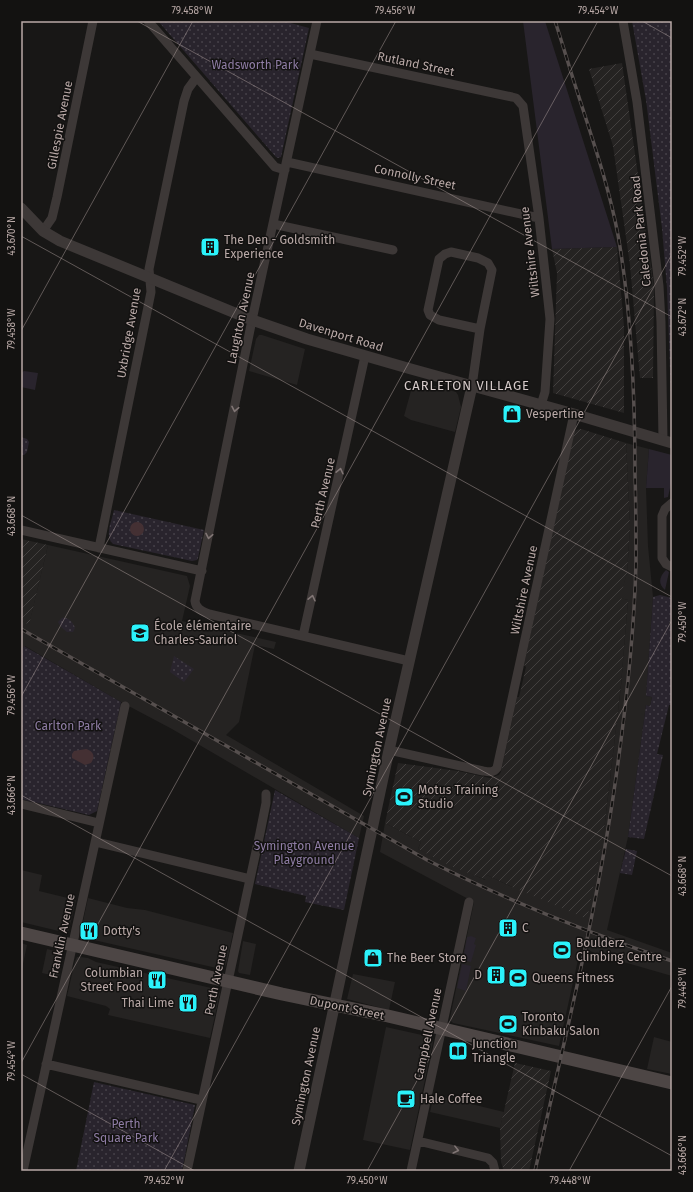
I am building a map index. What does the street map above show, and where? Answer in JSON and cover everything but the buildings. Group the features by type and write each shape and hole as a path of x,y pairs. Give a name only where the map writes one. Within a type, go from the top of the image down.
{"main road":[{"name":"Dupont Street","path":"21,933 229,982 388,1016 442,1030 672,1083"}],"street":[{"name":"Gillespie Avenue","path":"43,231 52,218 57,197 93,21"},
{"name":"Connolly Street","path":"148,21 275,167 286,166 539,218"},
{"name":"Laughton Avenue","path":"303,636 209,614 198,608 195,601 252,320 317,21"},
{"name":"Caledonia Park Road","path":"623,21 638,102 659,286 668,442"},
{"name":"Rutland Street","path":"310,54 516,98"},
{"name":"Uxbridge Avenue","path":"99,548 151,292 149,269 184,101 188,89 196,78"},
{"name":"Wiltshire Avenue","path":"516,98 522,106 539,218 550,319 545,392 541,405"},
{"name":"Davenport Road","path":"21,208 43,231 70,246 252,320 365,356 574,414 668,442"},
{"path":"273,224 393,250"},
{"name":"Symington Avenue","path":"299,1171 389,750 472,386 480,329 492,270 488,263 478,258 451,252 445,254 439,259 428,310 430,315 439,320 480,329"},
{"name":"Perth Avenue","path":"303,636 365,356"},
{"name":"Wiltshire Avenue","path":"389,750 490,772 494,771 499,763 574,414"},
{"path":"672,503 665,509 662,516 662,558 666,564 672,567"},
{"path":"21,530 202,571"},
{"path":"303,636 409,661"},
{"name":"Franklin Avenue","path":"23,1171 125,706"},
{"name":"Perth Avenue","path":"187,1171 201,1100 229,982 266,803 266,794"},
{"path":"21,804 99,823"},
{"path":"96,842 250,879"},
{"name":"Campbell Avenue","path":"411,1171 469,902"},
{"path":"46,1064 201,1100"},
{"path":"418,1141 488,1158 494,1163 495,1171"}],"shaded area":[{"path":"622,63 654,287 653,378 640,378 630,265 613,146 589,69"},
{"path":"617,247 624,326 624,413 553,393 557,273 552,249"},
{"path":"259,335 305,349 297,385 249,371 256,339"},
{"path":"414,380 456,392 461,407 455,432 411,420 404,416"},
{"path":"581,429 626,443 630,527 627,573 620,598 628,600 621,685 604,830 587,919 487,875 486,880 451,866 418,849 421,842 385,823 398,763 458,771 490,778 499,775 501,772 517,697 519,697 526,667 524,665 574,432"},
{"path":"626,443 649,449 646,488 648,546 653,597 646,696 652,697 650,706 646,705 628,837 607,930 672,953 672,976 596,954 581,946 559,1046 453,1023 451,1021 450,1018 474,902 380,852 385,823 421,842 418,849 485,880 487,875 512,887 604,830 621,685 628,600 619,598 627,573 630,527"},
{"path":"134,522 140,522 144,526 144,532 140,536 134,536 130,532 130,526"},
{"path":"21,539 48,545 29,625 21,620"},
{"name":"École élémentaire Charles-Sauriol","path":"48,545 187,576 190,586 182,621 276,642 274,649 255,645 239,722 226,735 364,816 359,838 172,729 121,702 25,646 21,650 21,620 29,624"},
{"path":"86,749 93,754 91,763 85,765 72,758 74,751"},
{"path":"21,870 42,875 39,891 76,900 67,933 21,922"},
{"path":"88,898 127,908 145,910 233,933 226,965 221,969 85,938 81,931"},
{"path":"243,941 256,944 250,975 239,973 238,971"},
{"path":"21,943 27,945 21,973"},
{"path":"47,949 59,952 63,955 59,977 42,973"},
{"path":"77,957 88,958 96,962 216,989 220,993 210,1038 108,1015 110,1009 106,1006 67,996"},
{"path":"353,974 395,982 389,1010 347,999"},
{"path":"386,1027 431,1037 433,1042 410,1150 363,1140"},
{"path":"654,1037 672,1042 672,1074 647,1069"},
{"path":"515,1063 551,1071 529,1171 504,1171 501,1162 500,1128"},
{"path":"434,1095 504,1112 500,1128 430,1112"}],"green space":[{"name":"Wadsworth Park","path":"158,21 283,21 309,28 281,157 276,157"},
{"path":"523,21 545,21 617,247 552,249"},
{"path":"632,21 672,21 672,425 667,288 662,228 646,100"},
{"path":"24,371 38,373 35,390 21,387 21,373"},
{"path":"21,437 27,439 29,442 27,452 24,455 21,455"},
{"path":"649,449 672,455 672,479 668,497 664,498 664,488 646,488"},
{"path":"114,510 204,530 197,560 192,561 113,544 110,541 109,533"},
{"path":"666,570 669,572 665,590 661,585 660,580"},
{"path":"660,595 672,598 672,613 669,625 672,626 672,705 669,705 657,754 663,755 644,839 628,837 646,705 650,706 652,697 646,696 653,597"},
{"path":"62,618 66,618 72,622 75,628 73,632 67,632 61,627 58,622"},
{"name":"Carlton Park","path":"24,646 121,702 97,811 89,815 21,799 21,653"},
{"path":"174,656 194,669 184,682 170,672"},
{"name":"Symington Avenue Playground","path":"275,790 359,838 344,910 305,902 306,896 255,884"},
{"path":"626,849 637,851 632,875 620,873"},
{"path":"471,936 476,938 474,944 476,945 471,962 463,960 467,937"},
{"path":"462,964 471,966 466,991 457,988"},
{"name":"Perth Square Park","path":"94,1082 195,1105 182,1171 76,1171"}],"railway":[{"path":"535,1171 598,887 614,791 628,678 636,563 635,445 632,355 623,265 618,235 605,182 555,21"},
{"path":"21,629 427,860 487,889 548,915 672,961"}],"place":[{"name":"The Den - Goldsmith Experience","path":"210,247"},
{"name":"Vespertine","path":"512,414"},
{"name":"École élémentaire Charles-Sauriol","path":"140,633"},
{"name":"Motus Training Studio","path":"404,797"},
{"name":"C","path":"508,928"},
{"name":"Dotty's","path":"89,931"},
{"name":"Boulderz Climbing Centre","path":"562,950"},
{"name":"The Beer Store","path":"373,958"},
{"name":"D","path":"496,975"},
{"name":"Queens Fitness","path":"518,978"},
{"name":"Columbian Street Food","path":"157,980"},
{"name":"Thai Lime","path":"188,1003"},
{"name":"Toronto Kinbaku Salon","path":"508,1024"},
{"name":"Junction Triangle","path":"458,1051"},
{"name":"Hale Coffee","path":"406,1099"}],"district":[{"name":"CARLETON VILLAGE","path":"467,385"}]}
